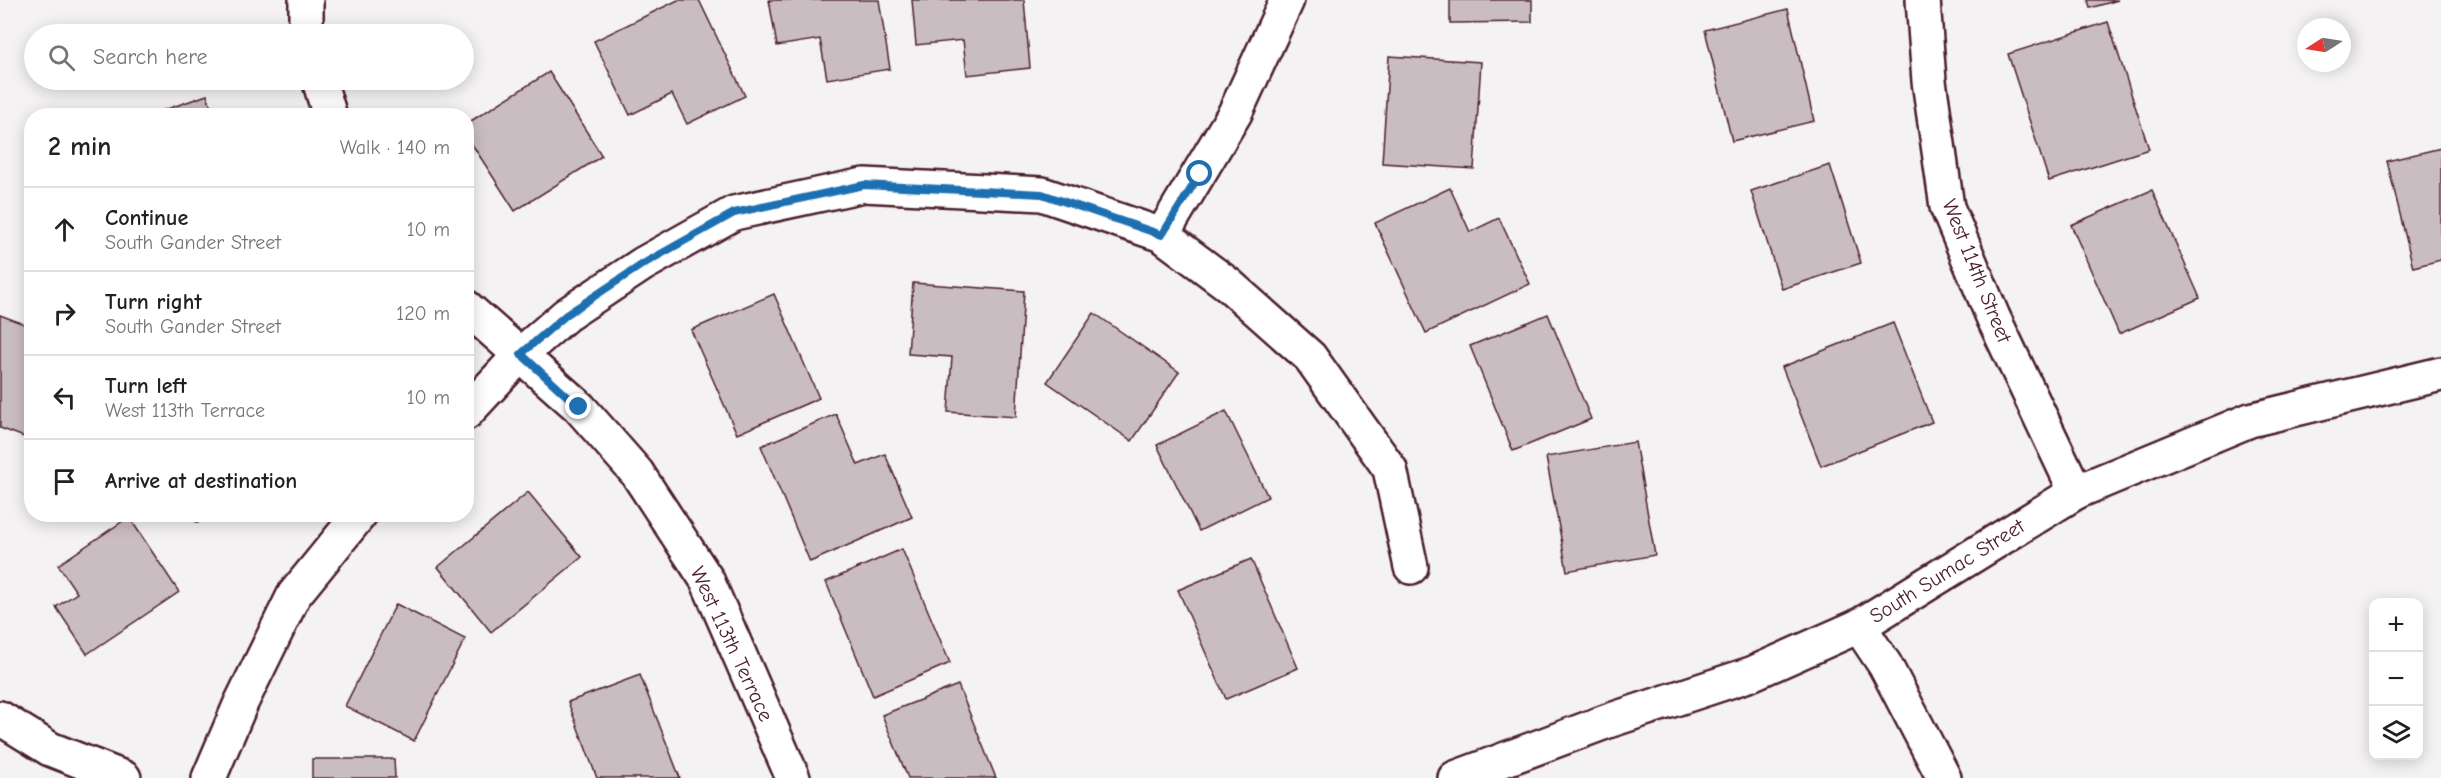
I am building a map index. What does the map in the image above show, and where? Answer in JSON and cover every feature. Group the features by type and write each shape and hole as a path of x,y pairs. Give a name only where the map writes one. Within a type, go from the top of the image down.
{"street":[{"path":"306,0 306,24"},
{"path":"1162,235 1235,113 1287,0"},
{"name":"West 114th Street","path":"1923,0 1929,81 1947,207 1993,316 2076,492"},
{"path":"322,90 328,108"},
{"path":"474,404 521,354 566,315 643,264 734,213 864,185 1042,194 1162,235 1229,285 1310,357 1390,469 1411,567"},
{"name":"West 113th Terrace","path":"474,314 579,407 637,473 707,580 793,778"},
{"name":"South Sumac Street","path":"1455,778 1608,721 1751,674 1859,626 2076,492 2250,420 2441,374"},
{"path":"209,778 241,703 294,595 353,522"},
{"path":"1859,626 1885,665 1944,778"},
{"path":"0,718 50,749 124,778"}],"building":[{"path":"678,0 699,0 745,96 687,124 672,94 630,115 594,41"},
{"path":"769,0 879,0 890,69 827,79 820,39 777,46"},
{"path":"912,0 1024,0 1030,68 967,75 963,40 916,45"},
{"path":"1450,0 1532,0 1532,22 1450,23"},
{"path":"2088,0 2118,0 2090,8"},
{"path":"1788,9 1814,121 1732,141 1705,30"},
{"path":"2108,22 2149,149 2049,181 2008,54"},
{"path":"1389,56 1481,62 1474,169 1382,163"},
{"path":"549,72 602,156 515,211 474,147 474,119"},
{"path":"207,95 211,108 170,108"},
{"path":"2441,148 2441,260 2413,267 2387,161"},
{"path":"1830,165 1861,263 1782,289 1751,191"},
{"path":"1450,188 1470,232 1499,218 1530,284 1426,333 1375,223"},
{"path":"2152,190 2200,298 2119,334 2071,225"},
{"path":"913,283 1024,291 1016,417 948,412 952,357 908,354"},
{"path":"774,294 819,398 737,434 691,330"},
{"path":"1094,313 1179,372 1132,441 1047,382"},
{"path":"1548,314 1591,419 1513,451 1470,346"},
{"path":"0,315 24,324 24,437 0,428"},
{"path":"1893,323 1932,422 1821,466 1782,367"},
{"path":"1226,411 1268,497 1199,531 1157,445"},
{"path":"836,414 858,465 885,454 912,517 810,562 761,446"},
{"path":"1635,442 1655,555 1567,571 1546,457"},
{"path":"528,492 582,557 491,632 438,567"},
{"path":"122,522 132,522 179,592 87,654 56,607 77,593 58,565"},
{"path":"902,549 950,663 873,696 826,582"},
{"path":"1251,559 1298,668 1226,699 1178,590"},
{"path":"396,604 465,639 414,741 345,706"},
{"path":"640,675 680,778 597,778 568,702"},
{"path":"958,685 996,778 908,778 882,715"},
{"path":"312,759 394,759 395,778 312,778"}],"route":[{"path":"579,407 521,354 566,315 643,264 734,213 864,185 1042,194 1162,235 1200,174"}]}
